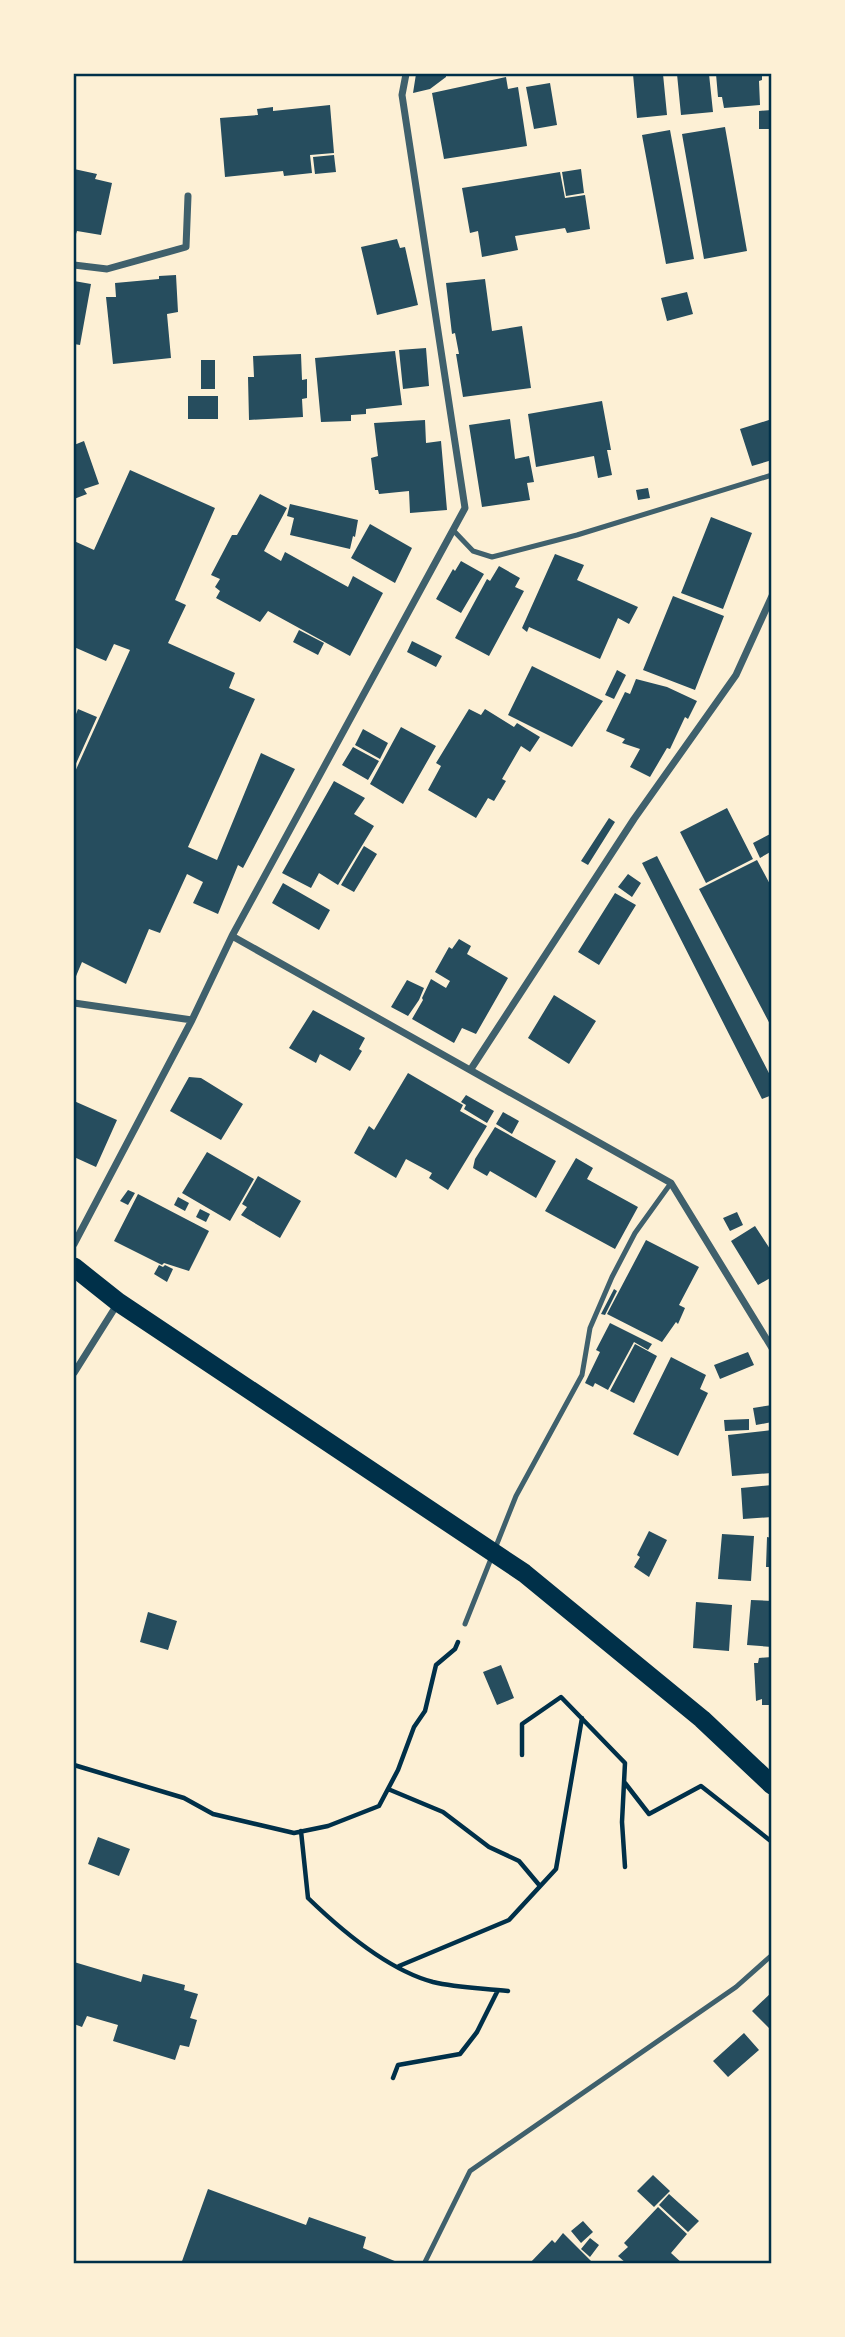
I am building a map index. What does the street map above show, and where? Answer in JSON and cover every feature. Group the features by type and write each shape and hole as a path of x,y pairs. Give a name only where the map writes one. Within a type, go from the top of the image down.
{"highway":[{"path":"74,1268 118,1302 524,1573 702,1719 772,1785"}],"street":[{"path":"74,1244 192,1020 232,936 465,508 402,95 406,74"},
{"path":"74,265 107,269 186,247 188,196"},
{"path":"471,1069 634,819 736,675 772,596"},
{"path":"232,936 671,1183 772,1348"},
{"path":"74,1003 192,1020"},
{"path":"74,1373 118,1302"}],"lane":[{"path":"453,530 473,551 492,557 577,535 742,482 772,475"},
{"path":"465,1624 516,1496 582,1375 590,1328 612,1277 635,1233 671,1183"},
{"path":"424,2263 470,2171 736,1987 772,1955"}],"path":[{"path":"74,1765 184,1798 213,1814 294,1833 328,1826 379,1806 414,1727 425,1712 436,1665 455,1649 465,1624"},
{"path":"522,1755 522,1724 561,1698 625,1763 621,1822 625,1867"},
{"path":"398,1966 509,1920 556,1869 582,1718"},
{"path":"624,1782 649,1814 701,1786 772,1842"},
{"path":"388,1789 443,1812 489,1847 519,1861 540,1886"},
{"path":"301,1831 308,1898 359,1943 430,1981 508,1991"},
{"path":"393,2078 398,2065 460,2054 477,2032 498,1990"}],"building":[{"path":"416,74 446,74 446,77 430,89 413,93"},
{"path":"633,74 663,74 667,115 637,118"},
{"path":"677,74 709,74 713,112 681,115"},
{"path":"716,74 762,74 762,80 759,81 760,105 724,108 722,97 718,97"},
{"path":"506,77 508,89 518,87 527,146 444,159 432,93"},
{"path":"550,83 557,125 534,129 526,87"},
{"path":"330,105 334,153 310,155 312,173 284,176 283,171 225,177 220,118 258,115 257,109 273,107 273,111"},
{"path":"772,110 772,129 759,129 759,111"},
{"path":"725,127 747,251 704,259 682,134"},
{"path":"670,130 694,259 666,264 642,135"},
{"path":"334,155 336,172 315,174 313,157"},
{"path":"74,169 97,174 95,179 112,183 101,235 77,231 74,240"},
{"path":"581,169 584,193 566,196 562,172"},
{"path":"560,172 565,198 585,195 590,229 567,233 565,228 515,236 518,250 482,257 478,231 470,233 462,188"},
{"path":"397,239 400,248 405,247 418,305 377,315 361,247"},
{"path":"176,275 178,312 167,314 171,358 113,364 106,297 116,297 115,283"},
{"path":"485,279 492,331 522,326 531,388 463,397 456,354 459,354 455,333 452,334 446,283"},
{"path":"74,281 91,284 80,345 74,344"},
{"path":"687,292 693,314 667,321 661,298"},
{"path":"426,348 429,386 403,389 399,350"},
{"path":"395,351 402,405 366,409 366,414 351,415 351,421 321,422 315,358"},
{"path":"301,354 302,380 307,379 307,398 302,399 303,417 249,420 248,377 254,377 253,356"},
{"path":"201,360 215,360 215,389 201,389"},
{"path":"188,396 218,396 218,419 188,419"},
{"path":"602,401 611,450 607,450 612,475 598,478 594,456 536,467 528,414"},
{"path":"510,419 515,459 529,456 534,482 527,483 530,500 482,507 469,425"},
{"path":"772,419 772,460 752,466 740,429"},
{"path":"425,420 426,443 441,441 447,510 410,513 409,491 379,494 378,490 375,490 371,458 378,456 374,423"},
{"path":"84,441 99,484 84,489 87,494 74,499 74,445"},
{"path":"130,470 215,508 175,600 186,605 168,643 235,673 229,688 255,699 188,847 217,860 261,753 295,769 243,868 238,865 218,914 193,903 203,882 187,874 160,933 149,929 126,984 82,962 74,981 74,774 130,650 114,644 106,661 74,647 74,541 94,550"},
{"path":"648,488 650,498 638,500 636,490"},
{"path":"260,494 287,508 264,551 281,561 285,552 348,587 353,576 383,593 350,656 268,611 260,622 216,598 220,591 215,587 220,579 211,575 232,535 237,535"},
{"path":"290,504 358,520 350,549 290,535 294,518 287,516"},
{"path":"711,517 752,533 723,609 681,593"},
{"path":"370,524 412,548 395,583 351,558"},
{"path":"555,554 584,565 577,580 638,607 629,624 618,618 600,659 529,627 527,632 522,628"},
{"path":"461,561 484,574 461,613 436,599 453,569 455,571"},
{"path":"499,566 520,578 515,587 524,591 489,656 455,638 487,579 490,581"},
{"path":"673,596 724,616 695,690 643,670"},
{"path":"299,630 324,643 318,655 293,642"},
{"path":"412,641 442,656 436,667 407,652"},
{"path":"532,666 603,701 572,747 508,715"},
{"path":"617,670 626,675 614,699 605,695"},
{"path":"636,679 667,687 697,701 688,719 685,717 670,749 667,748 650,777 630,767 640,749 622,743 625,739 606,731 625,692 630,694"},
{"path":"78,709 97,717 74,768 74,719"},
{"path":"469,709 481,715 485,709 514,727 517,723 540,737 530,752 521,746 502,779 506,781 494,801 488,798 476,818 428,790 441,766 436,763"},
{"path":"401,727 436,746 403,804 370,784"},
{"path":"363,729 388,743 380,759 355,745"},
{"path":"353,747 379,761 368,780 342,765"},
{"path":"334,781 365,798 354,814 374,826 338,885 319,873 311,888 282,873"},
{"path":"727,808 753,859 706,883 680,832"},
{"path":"609,818 615,822 588,865 581,861"},
{"path":"772,833 772,851 760,858 753,843"},
{"path":"364,846 377,854 354,892 341,885"},
{"path":"657,856 772,1079 772,1095 762,1099 642,863"},
{"path":"757,860 772,888 772,1028 699,889"},
{"path":"628,874 641,883 632,897 618,887"},
{"path":"283,883 330,910 319,930 272,903"},
{"path":"615,893 636,905 599,965 578,952"},
{"path":"459,939 471,946 467,954 508,978 476,1034 462,1028 454,1043 412,1019 431,979 446,988 450,981 435,972 449,947 452,949"},
{"path":"407,980 424,988 408,1016 391,1007"},
{"path":"554,995 596,1021 569,1064 528,1038"},
{"path":"313,1010 365,1038 359,1049 362,1051 350,1071 320,1054 316,1063 289,1048"},
{"path":"408,1073 463,1105 460,1111 487,1126 448,1190 429,1178 432,1173 406,1159 396,1178 354,1153 369,1126 374,1130"},
{"path":"189,1077 201,1078 243,1104 221,1140 170,1111"},
{"path":"466,1095 494,1111 487,1123 464,1109 466,1105 461,1102"},
{"path":"74,1101 117,1120 96,1167 74,1157"},
{"path":"503,1112 519,1121 512,1134 496,1124"},
{"path":"495,1127 556,1161 536,1198 490,1171 487,1176 473,1168 475,1159"},
{"path":"207,1152 254,1179 230,1221 182,1193"},
{"path":"576,1158 593,1168 587,1179 638,1207 615,1249 545,1211"},
{"path":"258,1176 301,1201 280,1238 241,1215 247,1207 242,1204"},
{"path":"128,1190 135,1193 128,1205 120,1201"},
{"path":"138,1194 209,1231 189,1271 164,1263 162,1265 114,1241"},
{"path":"178,1197 189,1203 185,1211 174,1205"},
{"path":"200,1209 210,1214 206,1222 196,1217"},
{"path":"737,1212 743,1225 730,1231 723,1218"},
{"path":"755,1226 772,1252 772,1277 758,1285 731,1241"},
{"path":"646,1240 699,1267 679,1305 685,1308 678,1324 676,1322 662,1342 607,1314"},
{"path":"159,1265 173,1269 167,1282 154,1274"},
{"path":"614,1289 617,1291 605,1315 601,1314"},
{"path":"610,1323 652,1344 648,1350 634,1342 608,1390 595,1383 593,1387 585,1383 600,1352 596,1350"},
{"path":"635,1344 657,1356 634,1403 610,1391"},
{"path":"748,1352 754,1365 720,1379 714,1365"},
{"path":"671,1357 706,1375 700,1389 708,1393 678,1456 633,1434"},
{"path":"772,1405 772,1422 756,1425 753,1408"},
{"path":"749,1419 749,1430 725,1431 724,1420"},
{"path":"772,1430 772,1473 732,1476 728,1435"},
{"path":"772,1485 772,1517 743,1519 741,1488"},
{"path":"649,1531 667,1540 649,1577 634,1567"},
{"path":"722,1534 754,1536 751,1581 718,1579"},
{"path":"767,1537 772,1538 772,1567 766,1567"},
{"path":"751,1600 772,1601 772,1647 747,1645"},
{"path":"696,1602 732,1605 729,1651 693,1648"},
{"path":"148,1612 177,1621 168,1650 140,1642"},
{"path":"772,1657 772,1705 762,1705 762,1699 756,1701 754,1663 758,1663 759,1658"},
{"path":"501,1665 514,1698 497,1705 483,1672"},
{"path":"98,1837 130,1849 119,1876 88,1864"},
{"path":"74,1962 141,1982 143,1974 185,1985 184,1990 198,1994 190,2018 197,2020 189,2047 180,2045 175,2060 113,2041 118,2025 87,2016 82,2027 74,2024"},
{"path":"772,1992 772,2031 752,2011"},
{"path":"744,2033 759,2050 728,2077 713,2061"},
{"path":"653,2175 670,2191 654,2207 637,2191"},
{"path":"208,2189 306,2225 309,2217 366,2237 363,2248 402,2264 181,2264"},
{"path":"669,2194 699,2221 688,2232 659,2205"},
{"path":"658,2207 687,2234 671,2253 683,2264 627,2264 618,2256 628,2247 624,2243"},
{"path":"583,2221 593,2232 581,2243 571,2231"},
{"path":"563,2233 591,2261 589,2264 529,2264 552,2240 555,2243"},
{"path":"590,2238 599,2245 590,2257 581,2249"}]}
